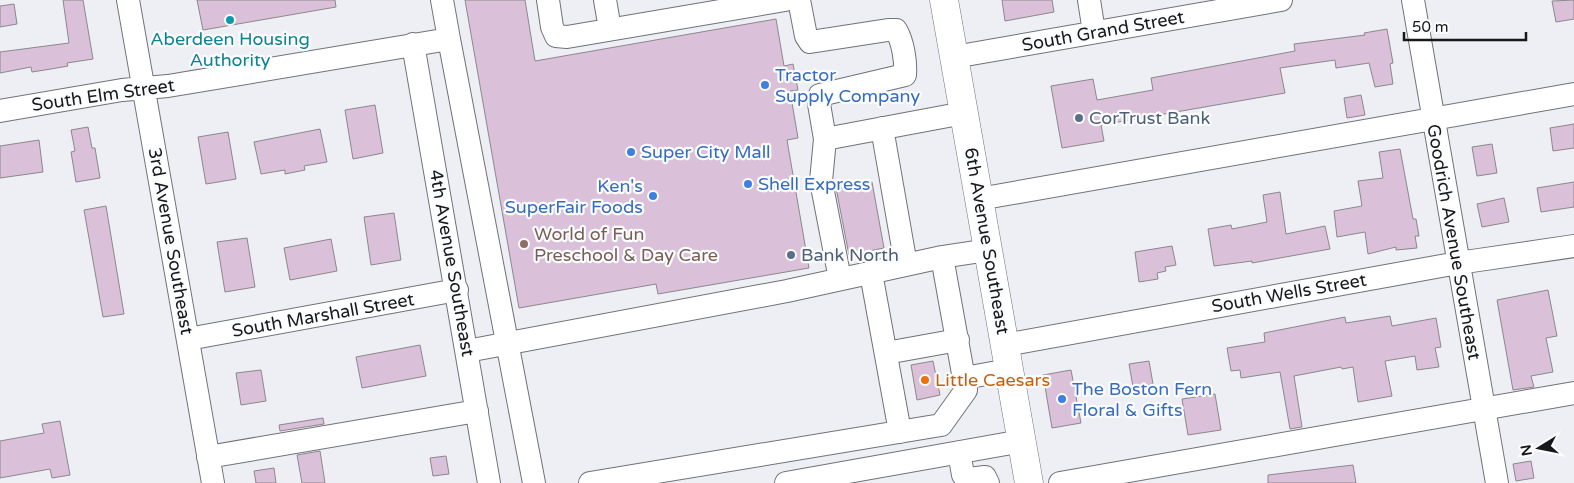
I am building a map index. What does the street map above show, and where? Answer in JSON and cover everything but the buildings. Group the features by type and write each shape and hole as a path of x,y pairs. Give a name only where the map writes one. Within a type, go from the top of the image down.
{"highway":[{"name":"6th Avenue Southeast","path":"944,0 1029,483"}],"street":[{"name":"3rd Avenue Southeast","path":"128,0 213,483"},
{"path":"442,0 534,483"},
{"path":"548,0 552,26 556,36 567,37 785,0"},
{"path":"605,0 610,29"},
{"path":"799,0 806,36 810,42 896,30 900,38 906,68 905,75 820,95 819,104 825,139 821,181 840,279"},
{"path":"1089,0 1094,32"},
{"name":"South Grand Street","path":"954,57 1281,0"},
{"name":"Goodrich Avenue Southeast","path":"1413,0 1432,119 1497,483"},
{"name":"South Elm Street","path":"0,111 449,39"},
{"name":"4th Avenue Southeast","path":"414,44 489,483"},
{"path":"978,199 1574,94"},
{"path":"825,139 964,113"},
{"path":"882,128 906,265"},
{"path":"435,167 473,161"},
{"name":"South Wells Street","path":"964,378 1007,357 1458,263 1574,246"},
{"path":"467,350 787,292 942,257 988,250"},
{"path":"590,483 620,481 942,425 966,390 942,257"},
{"path":"871,273 900,432"},
{"name":"South Marshall Street","path":"188,339 457,290"},
{"path":"886,353 958,340"},
{"path":"1060,483 1574,394"},
{"path":"208,457 477,411"},
{"path":"942,425 963,475 969,479 984,477 988,483"},
{"path":"786,483 809,481 841,473 1022,441"},
{"path":"834,443 841,473"}],"place":[{"name":"Aberdeen Housing Authority","path":"230,20"},
{"name":"Tractor Supply Company","path":"765,85"},
{"name":"CorTrust Bank","path":"1079,118"},
{"name":"Super City Mall","path":"631,152"},
{"name":"Shell Express","path":"748,184"},
{"name":"Ken's SuperFair Foods","path":"653,196"},
{"name":"World of Fun Preschool & Day Care","path":"524,244"},
{"name":"Bank North","path":"791,255"},
{"name":"Little Caesars","path":"925,380"},
{"name":"The Boston Fern Floral & Gifts","path":"1062,399"}]}
